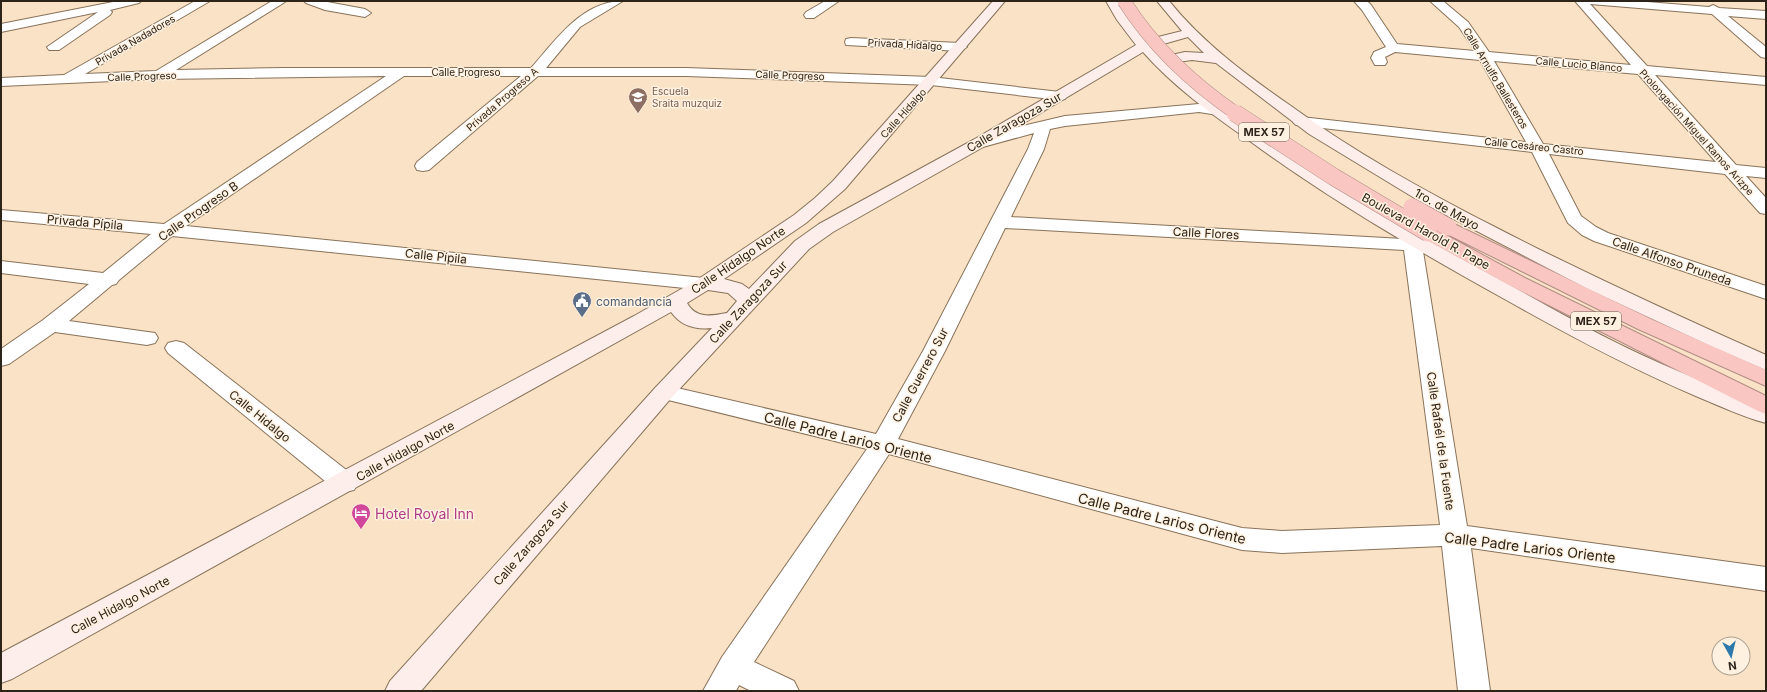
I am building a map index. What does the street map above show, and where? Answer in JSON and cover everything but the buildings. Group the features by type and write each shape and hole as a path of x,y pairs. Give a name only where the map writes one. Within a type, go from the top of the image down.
{"highway":[{"name":"Boulevard Harold R. Pape","path":"1124,1 1134,17 1155,43 1180,68 1223,103 1418,239 1518,282 1766,406"},
{"path":"1141,1 1163,30 1207,73"},
{"name":"Boulevard Harold R. Pape","path":"1236,96 1333,162 1448,227 1544,277 1674,339 1766,379"}],"street":[{"path":"1,28 135,1"},
{"name":"Privada Nadadores","path":"66,79 204,1"},
{"path":"310,1 325,6 365,13"},
{"name":"Privada Progreso A","path":"423,166 536,71 576,24 617,1"},
{"path":"810,15 833,1"},
{"name":"Calle Hidalgo","path":"800,219 839,185 932,81 999,1"},
{"path":"1112,1 1127,26 1144,46 1163,64 1196,94 1291,164 1418,239 1618,352 1703,390 1766,415"},
{"name":"1ro. de Mayo","path":"1163,1 1189,33 1258,90 1301,122 1400,182 1530,254 1620,297 1766,363"},
{"path":"1360,1 1367,8 1393,48 1379,55 1378,58 1380,62"},
{"name":"Calle Arnulfo Ballesteros","path":"1436,1 1464,25 1484,55 1537,146 1574,219 1580,225"},
{"name":"Prolongación Miguel Ramos Arizpe","path":"1581,1 1766,209"},
{"path":"1591,1 1766,15"},
{"path":"1703,1 1766,54"},
{"path":"158,75 279,2"},
{"path":"54,46 114,6"},
{"name":"Calle Zaragoza Sur","path":"401,691 664,392 792,254 814,236 979,143 1051,108 1144,46 1158,40 1189,33"},
{"name":"Privada Hidalgo","path":"851,42 960,47"},
{"name":"Calle Lucio Blanco","path":"1393,48 1401,50 1484,55 1766,81"},
{"path":"1163,64 1165,60 1181,56 1206,57 1221,60"},
{"name":"Calle Progreso","path":"4,84 66,79 158,75 536,71 734,72 932,81 1051,108"},
{"name":"Calle Progreso B","path":"1,359 51,325 109,280 168,230 401,72"},
{"path":"1051,108 1059,112 1088,112 1189,102 1196,94"},
{"path":"1051,108 1110,116 1198,108 1218,111"},
{"name":"Calle Guerrero Sur","path":"726,679 883,444 934,351 1039,142 1051,108"},
{"name":"Calle Cesáreo Castro","path":"1301,122 1537,146 1766,173"},
{"name":"Privada Pípila","path":"1,215 168,230"},
{"name":"Calle Hidalgo Norte","path":"1,669 345,483 675,301 704,284 800,219"},
{"name":"Calle Flores","path":"999,222 1418,239"},
{"name":"Calle Alfonso Pruneda","path":"1580,225 1601,237 1766,293"},
{"name":"Calle Pípila","path":"168,230 704,284"},
{"name":"Calle Rafaél de la Fuente","path":"1418,239 1474,691"},
{"path":"1,267 109,280"},
{"path":"704,284 735,288 744,294 748,302"},
{"path":"675,301 682,314 694,321 714,322 732,318"},
{"path":"51,325 147,338"},
{"name":"Calle Hidalgo","path":"176,348 345,483"},
{"name":"Calle Padre Larios Oriente","path":"664,392 883,444 1242,539 1282,542 1455,535 1766,579"},
{"path":"726,679 783,691"}],"place":[{"name":"Escuela Sraita muzquiz","path":"638,114"},
{"name":"comandancia","path":"582,318"},
{"name":"Hotel Royal Inn","path":"361,530"}]}
